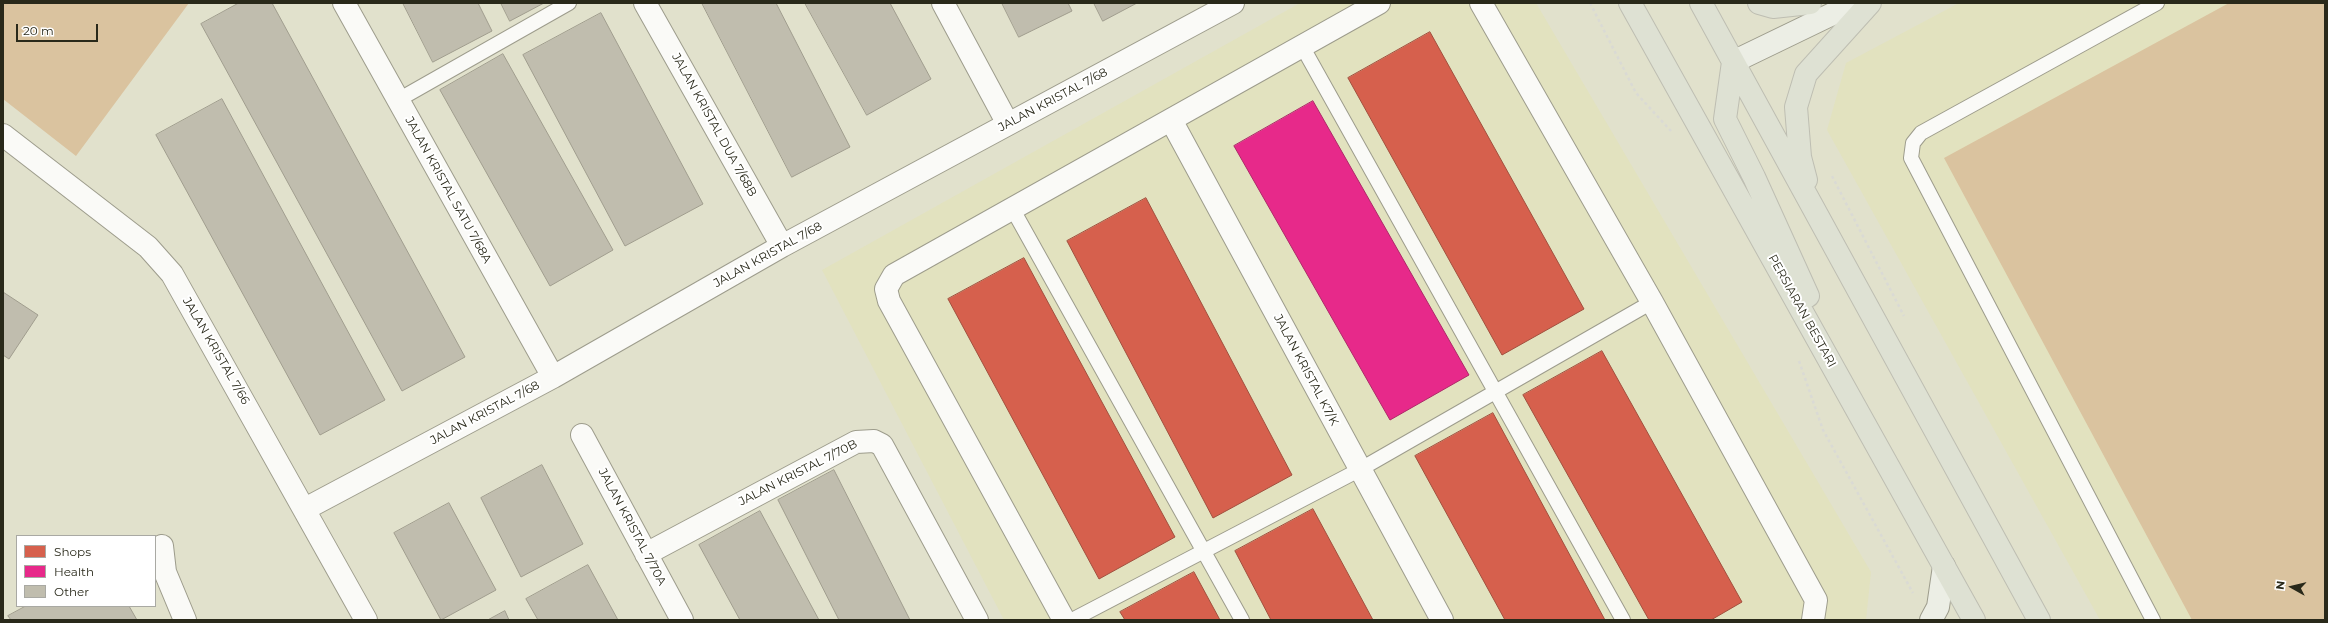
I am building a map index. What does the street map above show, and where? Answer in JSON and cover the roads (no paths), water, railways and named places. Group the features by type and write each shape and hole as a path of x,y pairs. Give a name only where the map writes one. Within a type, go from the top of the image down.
{"main road":[{"name":"PERSIARAN BESTARI","path":"1630,3 1974,620"},
{"path":"1701,3 2039,620"},
{"path":"1759,3 1774,7 1810,3"},
{"path":"1814,209 1800,157 1796,107 1806,74 1870,3"},
{"path":"1733,62 1725,119 1788,251 1855,406"}],"street":[{"name":"JALAN KRISTAL SATU 7/68A","path":"344,3 553,377"},
{"name":"JALAN KRISTAL DUA 7/68B","path":"645,3 782,246"},
{"path":"943,3 1008,124"},
{"name":"JALAN KRISTAL 7/68","path":"305,509 553,377 782,246 1233,3"},
{"path":"1064,620 889,301 886,289 894,275 1379,3"},
{"path":"1481,3 1652,302 1816,600 1813,620"},
{"path":"1733,62 1855,3"},
{"name":"JALAN KRISTAL K7/K","path":"1171,120 1359,470 1442,620"},
{"name":"JALAN KRISTAL 7/66","path":"4,139 148,247 172,274 366,620"},
{"name":"JALAN KRISTAL 7/70A","path":"582,434 682,620"},
{"name":"JALAN KRISTAL 7/70B","path":"646,554 856,442 874,441 882,444 977,620"},
{"path":"162,546 165,572 185,620"},
{"path":"1932,620 1938,607 1944,566"}],"lane":[{"path":"398,100 569,3"},
{"path":"2153,620 1911,158 1913,143 1921,133 2157,3"},
{"path":"1302,46 1497,391 1623,620"},
{"path":"1012,208 1242,620"},
{"path":"1072,620 1359,470 1652,302"}]}
